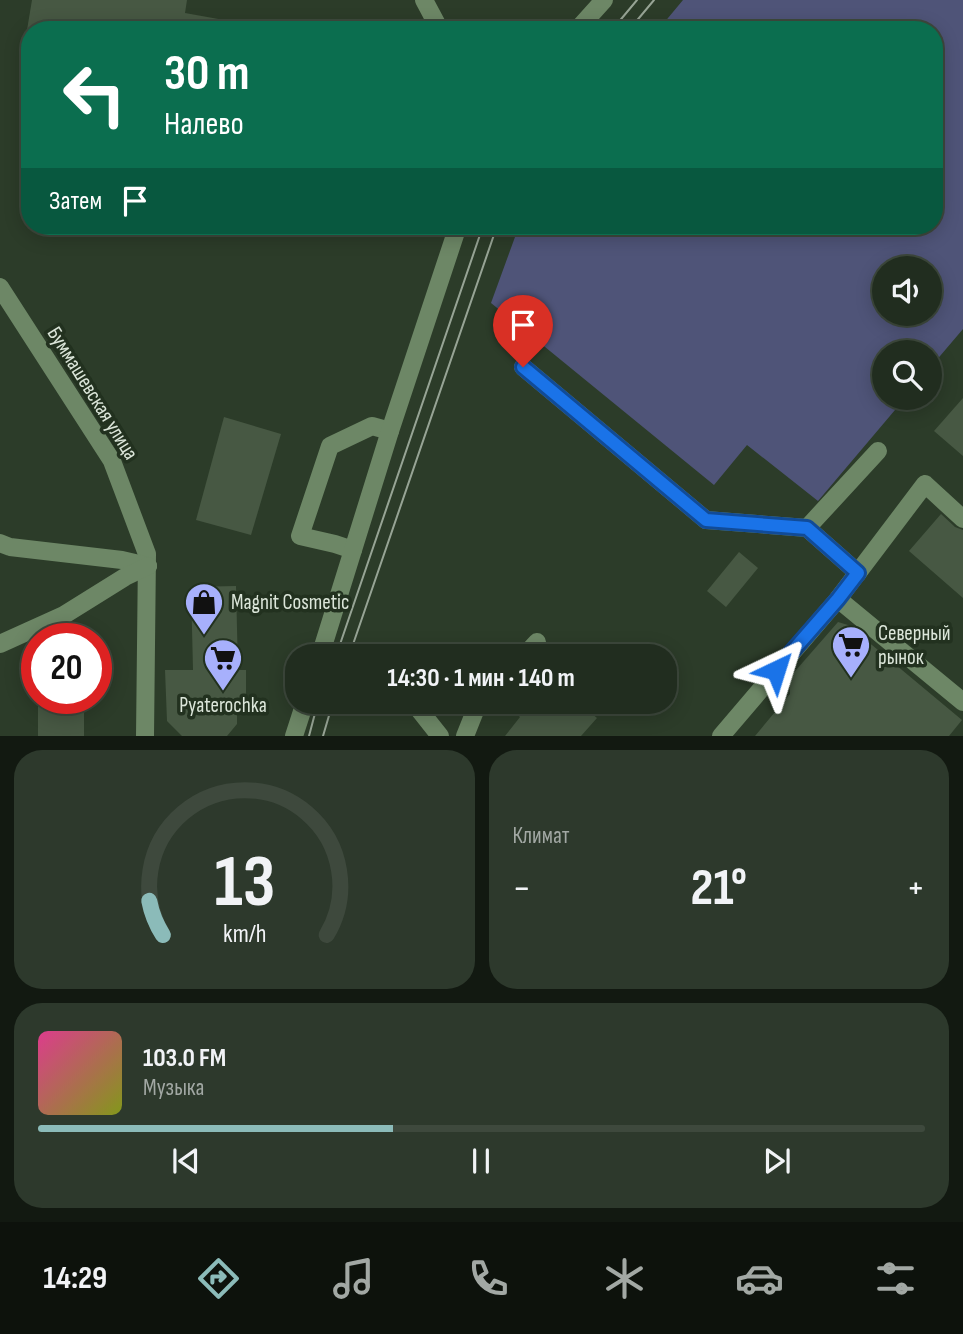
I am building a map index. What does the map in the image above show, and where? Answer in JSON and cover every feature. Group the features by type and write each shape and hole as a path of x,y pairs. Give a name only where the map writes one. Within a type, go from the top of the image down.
{"street":[{"path":"424,0 435,21"},
{"path":"585,21 604,0"},
{"path":"324,644 455,235"},
{"name":"Буммашевская улица","path":"0,287 112,461 147,554 145,736"},
{"path":"523,367 706,520 807,528 858,573"},
{"path":"353,550 300,536 330,446 372,426 390,431"},
{"path":"807,528 878,451"},
{"path":"721,736 838,599 925,484 959,508"},
{"path":"0,543 10,547 122,560 148,566"},
{"path":"0,644 64,615 148,566"},
{"path":"838,599 963,702"},
{"path":"293,736 301,714"},
{"path":"423,714 440,736"},
{"path":"465,736 474,714"}],"shaded area":[{"path":"683,0 963,0 963,329 942,354 942,340 872,340 872,410 895,410 818,501 747,445 714,485 491,303 516,235 943,235 943,21 666,21"}],"building":[{"path":"32,0 187,0 185,13 224,20 224,21 28,21"},
{"path":"963,398 963,456 934,431"},
{"path":"224,417 281,434 251,535 196,520"},
{"path":"941,514 955,527 963,530 963,598 909,551"},
{"path":"739,552 758,568 726,607 707,591"},
{"path":"236,586 238,670 246,670 246,709 237,709 237,724 227,736 182,736 167,721 165,670 193,670 191,587"},
{"name":"Северный рынок","path":"838,622 848,625 962,720 949,736 755,736 790,694 790,677"},
{"path":"38,714 84,714 84,736 38,736"},
{"path":"517,714 592,714 597,718 581,736 505,736 520,717"}],"tram line":[{"path":"620,21 637,0"},
{"path":"636,21 654,0"},
{"path":"340,644 480,235"},
{"path":"353,644 494,235"},
{"path":"309,736 315,714"},
{"path":"323,736 329,714"}],"place":[{"name":"Magnit Cosmetic","path":"204,636"},
{"name":"Северный рынок","path":"851,679"},
{"name":"Pyaterochka","path":"223,692"}],"route":[{"path":"523,367 706,520 807,528 858,573 776,670"}]}
